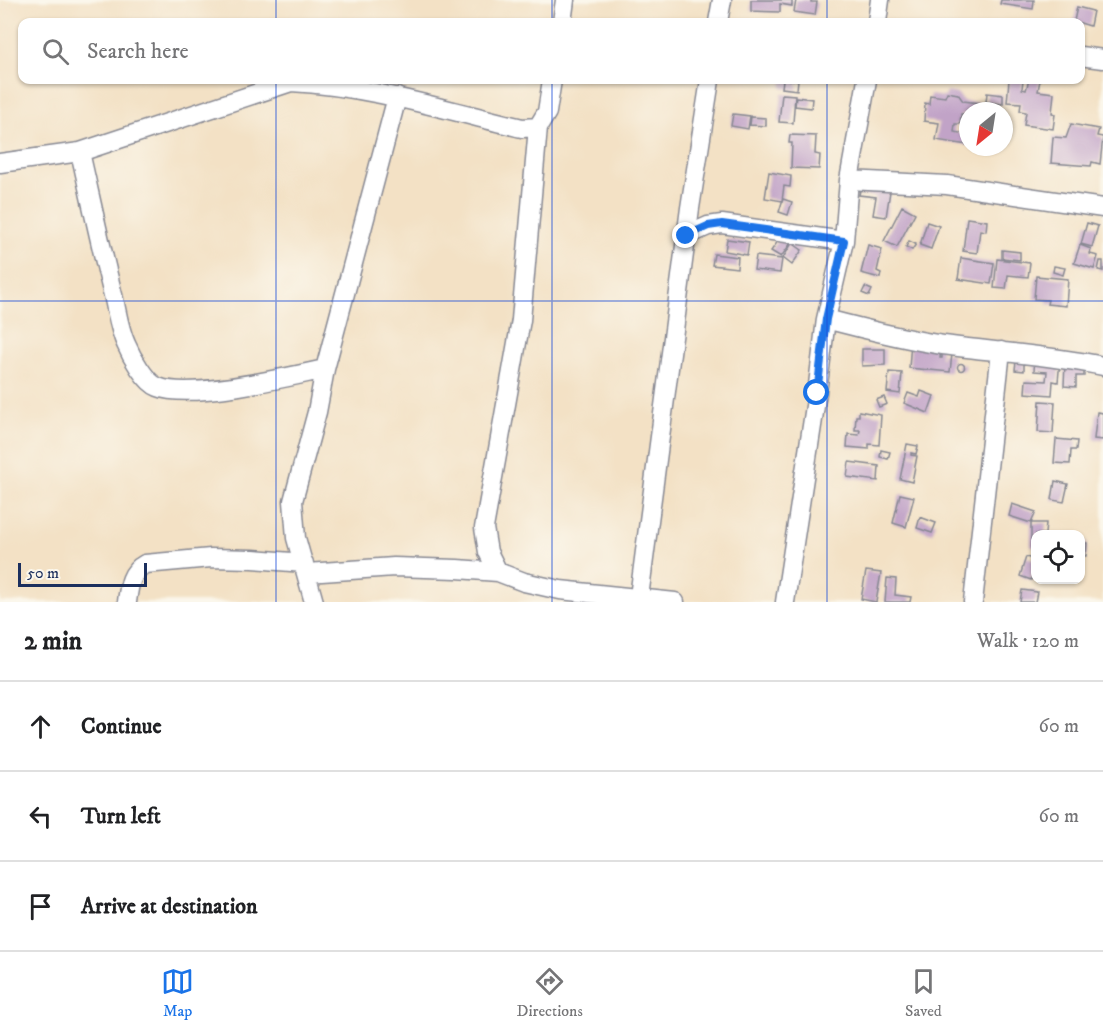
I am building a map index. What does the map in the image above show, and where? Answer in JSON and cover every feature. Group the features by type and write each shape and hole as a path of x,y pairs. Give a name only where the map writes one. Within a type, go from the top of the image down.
{"street":[{"path":"563,18 566,0"},
{"path":"719,18 722,0"},
{"path":"878,18 880,0"},
{"path":"1085,57 1103,59"},
{"path":"0,163 80,152 285,84"},
{"path":"320,84 397,97 522,129 538,127"},
{"path":"498,572 488,552 484,528 522,320 538,127 547,112 551,84"},
{"path":"639,597 686,236 709,84"},
{"path":"785,602 826,319 844,241 849,180 866,84"},
{"path":"314,602 296,538 293,501 318,412 325,369 397,97"},
{"path":"80,152 125,344 144,376 155,386 171,391 202,389 276,380 325,369"},
{"path":"849,180 947,185 1103,208"},
{"path":"686,236 708,226 722,224 844,241"},
{"path":"826,319 875,332 920,340 1103,366"},
{"path":"973,602 1001,351"},
{"path":"127,602 132,577 138,568 145,564 211,558 253,559 305,568 394,567 498,572 524,582 560,590 675,602"}],"building":[{"path":"751,0 792,0 792,6 780,4 780,12 751,11"},
{"path":"796,0 817,2 815,15 794,12"},
{"path":"1001,0 1034,0 1033,9 1000,4"},
{"path":"1077,7 1093,11 1090,26 1085,24 1085,18 1075,18"},
{"path":"782,84 798,84 797,90 782,88"},
{"path":"1009,84 1023,84 1022,89 1026,90 1028,84 1039,84 1038,91 1054,93 1053,129 1024,125 1026,112 1020,111 1021,103 1007,102"},
{"path":"947,92 958,94 963,101 972,102 959,102 959,124 955,124 954,132 959,133 959,144 936,140 939,123 924,121 925,103 929,104 930,95 945,97"},
{"path":"987,93 1003,95 1003,102 986,102"},
{"path":"782,94 795,95 793,123 779,122"},
{"path":"796,97 812,99 811,108 795,106"},
{"path":"733,114 750,116 748,129 731,126"},
{"path":"751,117 766,118 766,126 750,125"},
{"path":"1071,124 1099,129 1097,136 1103,137 1100,164 1092,162 1091,166 1051,163 1053,137 1066,138"},
{"path":"790,135 816,136 815,154 820,155 819,169 791,168"},
{"path":"769,172 791,176 790,187 784,186 782,201 765,198"},
{"path":"862,180 891,185 886,217 873,215 876,197 859,195"},
{"path":"783,199 792,202 788,215 779,212"},
{"path":"902,206 915,213 897,247 884,241"},
{"path":"967,218 987,221 986,231 980,230 977,253 963,251"},
{"path":"927,222 939,226 931,249 920,245"},
{"path":"1087,223 1098,226 1092,247 1081,244"},
{"path":"783,234 793,240 781,257 771,251"},
{"path":"727,239 749,242 747,255 725,251"},
{"path":"909,241 916,244 912,250 906,247"},
{"path":"792,243 802,250 792,265 783,258"},
{"path":"868,245 882,249 877,271 881,273 880,278 861,273"},
{"path":"1080,245 1091,249 1090,254 1098,256 1094,269 1074,263"},
{"path":"1002,250 1020,252 1020,260 1002,258"},
{"path":"714,254 738,257 737,268 712,265"},
{"path":"756,256 782,259 780,273 754,270"},
{"path":"961,258 994,263 991,284 958,279"},
{"path":"997,259 1030,263 1028,277 1008,275 1006,289 994,288"},
{"path":"1100,261 1103,261 1103,271 1098,270"},
{"path":"1054,266 1065,268 1063,275 1053,272"},
{"path":"1036,276 1068,279 1066,306 1047,304 1048,300 1034,299"},
{"path":"865,287 872,290 869,296 862,293"},
{"path":"911,342 941,348 940,358 942,358 942,353 952,354 950,372 909,368"},
{"path":"862,349 885,349 885,365 862,366"},
{"path":"1035,358 1060,360 1058,382 1053,381 1052,395 1025,393 1026,380 1046,381 1047,372 1034,371"},
{"path":"1016,361 1024,362 1024,371 1015,370"},
{"path":"961,363 965,367 961,371 957,367"},
{"path":"1065,363 1084,363 1084,376 1076,376 1076,387 1064,386"},
{"path":"889,372 902,373 900,394 887,392"},
{"path":"921,391 934,396 928,413 904,403 908,393 919,397"},
{"path":"884,397 887,404 879,407 876,400"},
{"path":"1040,401 1055,402 1053,433 1038,432"},
{"path":"859,411 881,415 879,445 869,444 869,449 847,447 848,434 859,435 860,430 855,430 856,416 859,416"},
{"path":"1097,412 1103,413 1103,440 1094,439"},
{"path":"1056,439 1077,441 1076,450 1071,450 1070,464 1054,463"},
{"path":"907,444 918,446 916,454 911,453 917,456 912,482 900,479"},
{"path":"881,450 890,452 888,459 880,457"},
{"path":"849,462 879,466 878,481 847,477"},
{"path":"1055,481 1068,484 1064,502 1052,500"},
{"path":"900,494 914,497 906,527 893,523"},
{"path":"1012,504 1036,512 1031,523 1009,516"},
{"path":"920,517 936,523 932,533 917,528"},
{"path":"1031,523 1046,523 1045,530 1031,530"},
{"path":"1026,557 1031,558 1031,580 1020,576"},
{"path":"866,571 881,573 876,602 861,599"},
{"path":"887,578 896,579 895,595 911,597 910,602 885,602"},
{"path":"1022,590 1037,592 1035,602 1020,602"}],"route":[{"path":"686,236 708,226 738,224 844,241 826,319 817,393"}]}
